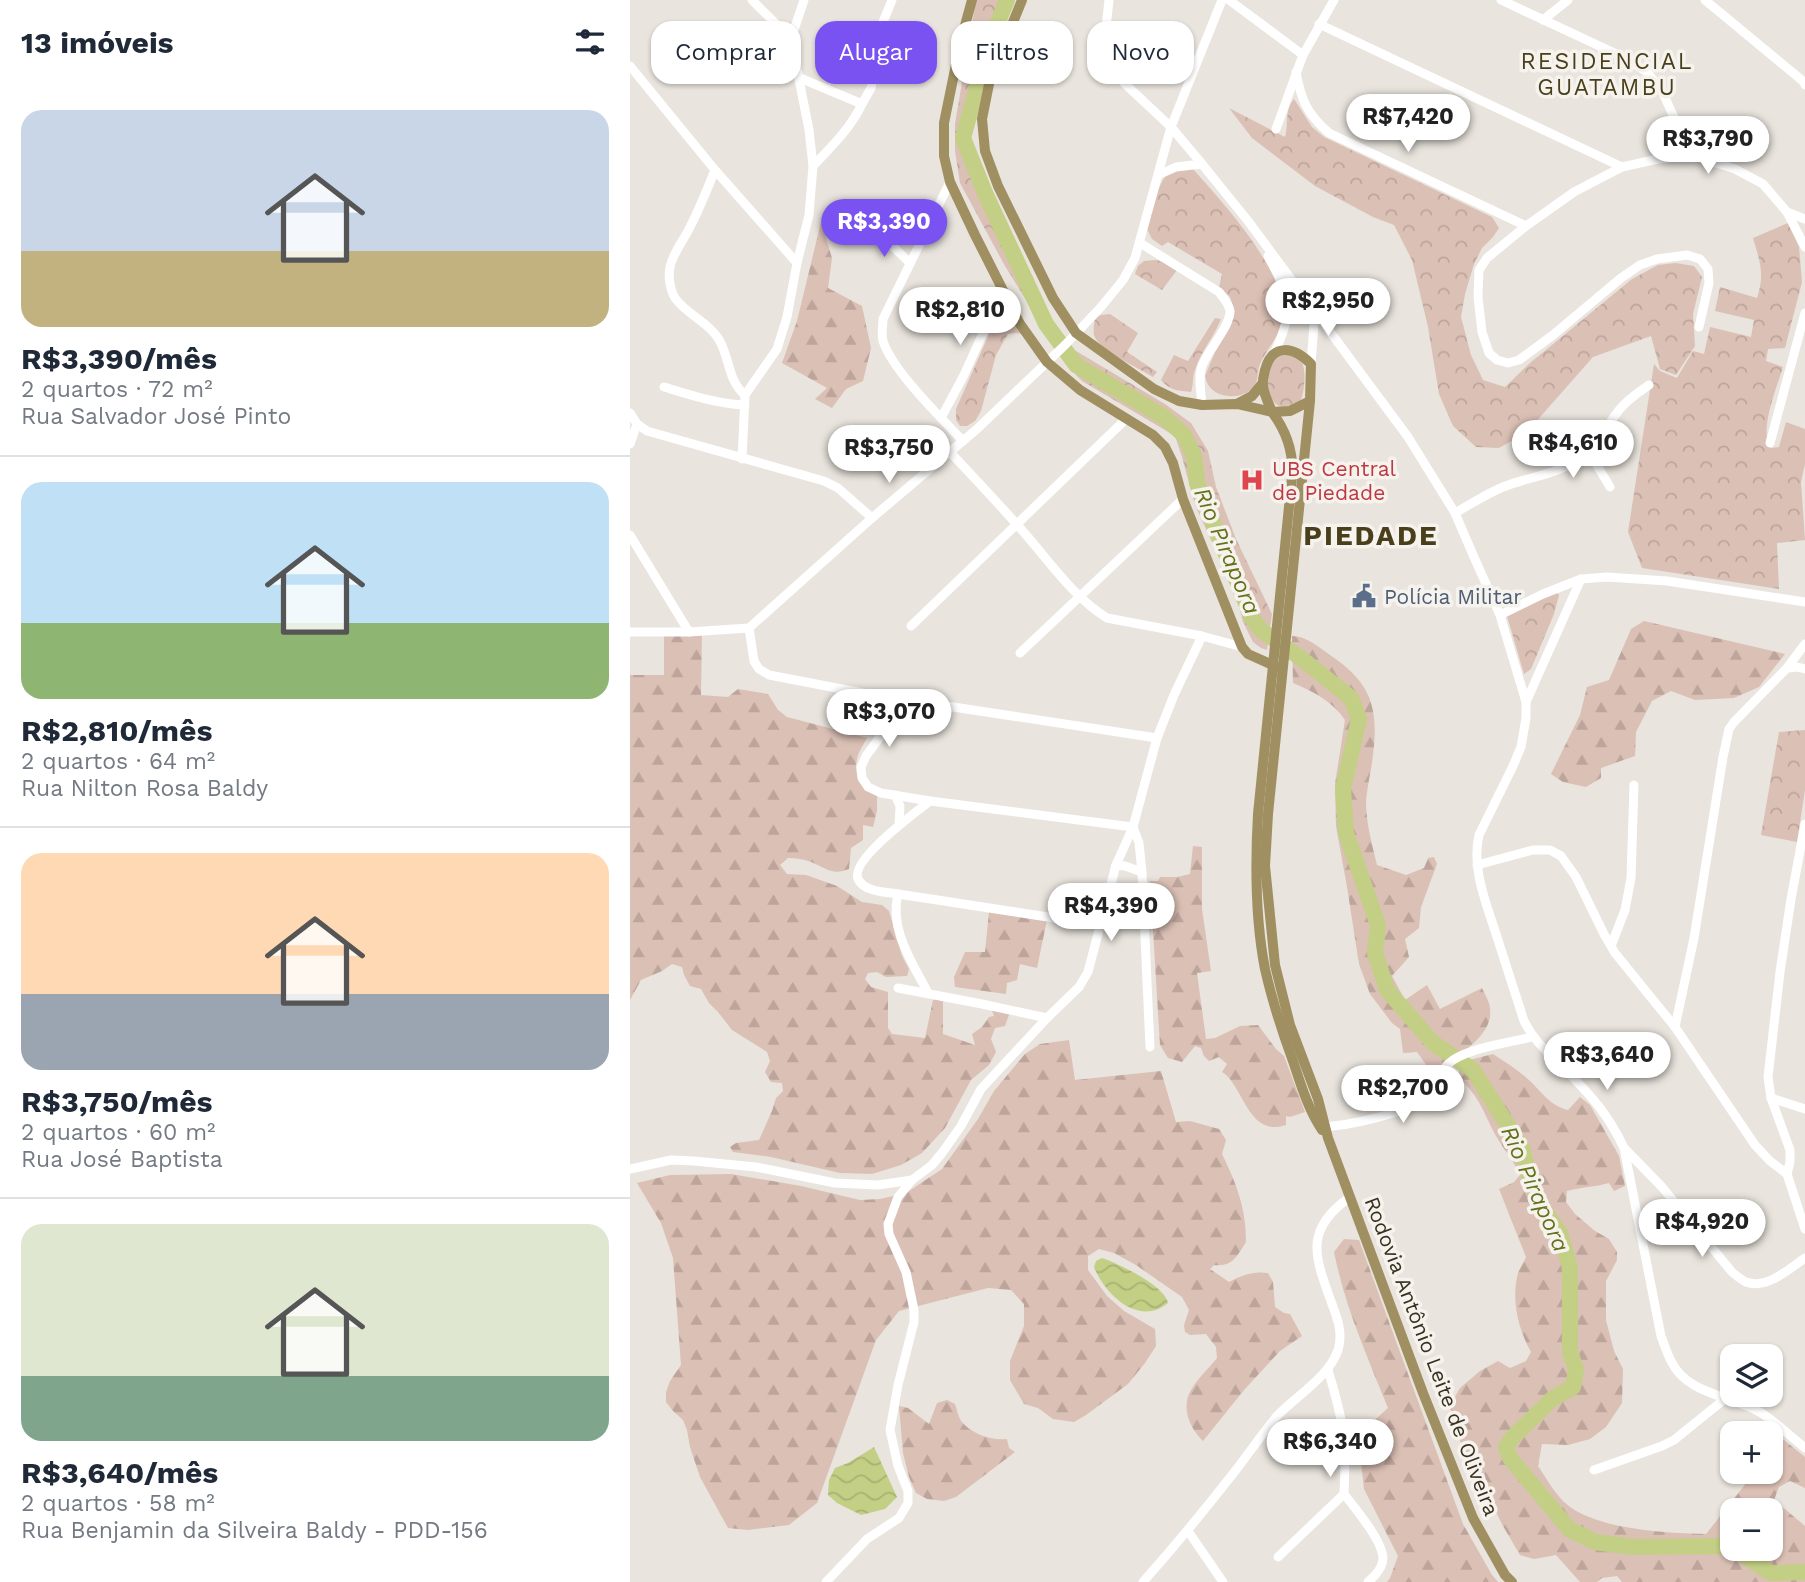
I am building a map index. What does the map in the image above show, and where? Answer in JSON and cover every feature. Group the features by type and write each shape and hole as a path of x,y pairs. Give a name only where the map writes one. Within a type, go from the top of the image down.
{"main road":[{"path":"972,0 944,122 944,156 950,183 1020,324 1080,390 1153,435 1165,447 1242,647 1257,659 1277,664"},
{"path":"1022,0 990,79 982,119 985,151 998,186 1051,293 1076,333 1154,389 1179,401 1202,405 1237,404 1272,412 1290,411 1310,401"},
{"path":"1237,404 1252,396 1262,384 1268,361 1274,354 1284,349 1294,351 1311,364"},
{"name":"Rodovia Antônio Leite de Oliveira","path":"1311,364 1305,450 1277,664 1268,814 1265,866 1275,965 1290,1025 1318,1099 1324,1131 1423,1393 1473,1518 1487,1546 1512,1582"},
{"name":"Rodovia Antônio Leite de Oliveira","path":"1262,384 1272,412 1292,449 1282,629"},
{"path":"1280,423 1305,450"},
{"path":"1257,659 1271,686"},
{"name":"Rodovia Antônio Leite de Oliveira","path":"1277,664 1271,686 1258,814 1255,865 1258,916 1265,968 1283,1035 1311,1112 1324,1131"}],"street":[{"path":"752,0 773,21"},
{"path":"797,21 804,0"},
{"path":"813,166 855,118 870,88 883,22 891,0"},
{"path":"1109,0 1105,37 1115,70 1124,83 1171,127 1248,221 1408,437 1455,513 1500,615 1526,702 1526,718 1521,747 1476,845 1479,879 1524,1021 1532,1037 1603,1111 1624,1148 1661,1336 1671,1362 1691,1384 1720,1396"},
{"path":"630,632 749,628 963,441 1066,344 1101,307 1123,280 1135,258 1171,127 1222,0"},
{"path":"1229,0 1303,55"},
{"path":"1276,129 1303,55 1334,0"},
{"path":"1501,0 1623,57 1647,72 1662,91 1691,155"},
{"path":"1543,20 1568,0"},
{"path":"1705,0 1805,83"},
{"path":"1320,24 1622,167"},
{"path":"630,66 797,264"},
{"path":"1296,72 1303,102 1313,119 1329,133 1525,226"},
{"path":"801,78 862,104"},
{"path":"742,459 745,400 777,349 787,317 809,215 813,166 801,84"},
{"path":"1699,327 1709,283 1708,269 1700,259 1687,255 1657,259 1640,265 1621,278 1553,335 1519,360 1508,363 1497,360 1489,352 1482,332 1478,297 1479,270 1487,258 1525,226 1574,192 1622,167 1691,155 1735,169 1763,184 1787,212 1805,247"},
{"path":"1158,175 1176,167 1202,164"},
{"path":"715,170 673,256 669,269 671,287 681,305 719,339 730,373 745,400"},
{"path":"950,183 883,319 882,338 888,353 909,382 963,441"},
{"path":"1787,212 1805,219"},
{"path":"1248,221 1286,295 1287,317 1284,334 1274,354"},
{"path":"879,233 910,263"},
{"path":"1140,243 1219,292 1226,301 1230,312 1226,324 1202,365 1202,405"},
{"path":"1286,295 1293,282"},
{"path":"941,418 1003,289"},
{"path":"1287,317 1312,308"},
{"name":"Rodovia Antônio Leite de Oliveira","path":"1311,364 1312,308"},
{"path":"1770,443 1805,313"},
{"path":"1455,513 1505,486 1555,472 1581,458 1589,452 1620,409 1649,385"},
{"path":"664,387 710,401 730,404 745,400"},
{"path":"630,413 637,424 647,431 824,481 853,499 872,518"},
{"path":"911,626 1126,419"},
{"path":"630,444 637,424"},
{"path":"950,452 1094,610 1107,618 1202,636 1242,647"},
{"path":"1589,452 1610,487"},
{"path":"1020,653 1183,499"},
{"path":"630,535 689,632"},
{"path":"1500,615 1581,579 1607,577 1667,581 1805,602"},
{"path":"1526,702 1581,579"},
{"path":"749,628 754,661 769,674 907,701 1157,738"},
{"path":"826,1582 867,1539 899,1518 908,1503 908,1491 898,1466 890,1430 914,1322 906,1272 889,1234 888,1224 898,1197 912,1180 937,1159 961,1126 981,1089 1079,987 1087,972 1116,865 1133,827 1157,738 1202,636"},
{"path":"1675,1027 1694,939 1723,757 1730,729 1757,697 1787,668 1805,644"},
{"path":"1787,668 1805,669"},
{"path":"907,701 866,756 861,768 862,778 868,787 881,793 930,801 1133,827"},
{"path":"1611,946 1625,910 1631,878 1634,785"},
{"path":"895,795 900,806 899,825"},
{"path":"930,801 899,825 868,855 857,873 863,886 898,894 1100,925"},
{"path":"1805,824 1778,985 1768,1077 1771,1098 1790,1150 1787,1174 1805,1229"},
{"path":"1133,827 1139,843 1142,872 1150,1047"},
{"path":"1478,865 1533,850 1550,850 1561,856 1576,877 1611,946 1675,1027 1755,1145 1787,1174"},
{"path":"1116,865 1142,872"},
{"path":"898,894 896,922 905,948 928,993"},
{"path":"898,988 1047,1018"},
{"path":"1324,1131 1418,1104 1435,1089 1443,1069 1452,1060 1532,1037"},
{"path":"1771,1098 1805,1110"},
{"path":"1624,1148 1662,1188 1732,1272 1743,1280 1761,1284 1805,1258"},
{"path":"630,1168 671,1160 756,1167 835,1183 878,1185 912,1180"},
{"path":"1143,1582 1188,1531 1275,1418 1328,1370 1341,1339 1317,1259 1318,1233 1324,1219 1350,1197"},
{"path":"1328,1370 1343,1432 1344,1494 1367,1526 1383,1559 1381,1568 1368,1582"},
{"path":"1594,1470 1674,1440 1720,1403"},
{"path":"1746,1407 1762,1414 1805,1448"},
{"path":"1278,1557 1344,1494"},
{"path":"1188,1531 1223,1582"}],"green space":[{"path":"976,0 1003,0 996,21 972,21"},
{"path":"962,84 981,84 970,131 973,155 1057,330 1050,339 1005,266 960,183 955,151 955,124"},
{"path":"1294,99 1312,127 1324,137 1492,217 1499,228 1482,248 1474,264 1461,317 1471,355 1483,380 1505,387 1632,279 1658,265 1676,263 1694,266 1702,277 1693,314 1695,346 1676,375 1660,369 1651,336 1593,357 1526,433 1499,448 1476,447 1453,426 1439,394 1428,327 1412,260 1394,225 1373,217 1315,186 1252,138 1229,108 1285,137 1288,113"},
{"path":"1192,168 1257,248 1268,266 1282,300 1281,327 1260,364 1256,383 1242,395 1218,393 1208,385 1205,376 1231,325 1234,310 1230,297 1219,287 1222,274 1168,242 1162,246 1152,239 1147,229 1156,195 1164,178 1175,169"},
{"path":"821,222 832,258 828,288 862,306 871,348 863,381 846,389 832,408 815,399 827,388 782,363 797,321"},
{"path":"1788,223 1799,247 1802,282 1785,348 1768,349 1766,361 1783,367 1770,409 1767,431 1771,448 1779,447 1786,422 1805,429 1805,464 1801,482 1805,540 1777,543 1779,589 1642,568 1628,532 1654,364 1660,371 1677,378 1693,351 1704,354 1710,327 1751,337 1754,320 1715,311 1720,287 1757,298 1761,275 1753,238"},
{"path":"1156,260 1177,270 1162,290 1135,274 1144,261"},
{"path":"1110,314 1138,333 1127,352 1157,372 1153,377 1111,353 1097,341 1094,333 1095,318"},
{"path":"1008,318 1023,334 1008,334 996,355 981,411 975,421 967,426 960,426 956,420 956,409 993,325 999,319"},
{"path":"1215,318 1221,319 1198,363 1191,392 1167,386 1161,380 1174,355 1188,361"},
{"path":"1071,348 1165,404 1191,423 1208,451 1216,487 1236,539 1272,614 1267,650 1253,642 1243,622 1236,594 1195,505 1175,436 1082,381 1076,375"},
{"path":"1287,354 1302,361 1304,380 1301,400 1292,406 1284,407 1278,405 1270,396 1267,376 1279,356"},
{"path":"1556,591 1559,595 1554,614 1531,669 1524,674 1507,616"},
{"path":"1644,621 1785,654 1759,687 1734,698 1695,700 1671,691 1652,701 1636,732 1635,756 1601,768 1601,778 1586,787 1563,782 1551,774 1580,715 1587,687 1609,680 1631,629"},
{"path":"702,632 701,695 728,697 738,689 768,694 778,710 787,717 867,738 858,756 856,771 863,786 877,796 877,811 873,827 863,825 863,840 851,848 849,869 833,871 794,858 788,858 780,865 787,874 806,875 837,886 862,902 882,905 889,911 902,956 909,969 907,976 886,977 877,972 868,973 865,979 871,987 888,992 888,1028 892,1034 925,1038 933,1000 937,998 943,1000 943,1034 975,1045 972,1034 982,1027 989,1017 994,1016 991,1008 1010,1012 1005,1026 995,1028 991,1039 996,1052 989,1065 971,1080 945,1128 922,1153 901,1165 872,1174 840,1173 771,1157 733,1152 730,1147 736,1143 759,1140 776,1098 783,1091 782,1083 771,1082 765,1072 770,1061 767,1052 732,1030 701,989 690,986 682,967 672,964 641,980 630,1000 630,675 664,675 664,635"},
{"path":"1292,636 1312,642 1345,666 1357,677 1370,701 1375,729 1366,809 1377,865 1406,875 1424,868 1428,858 1434,857 1437,864 1421,907 1419,928 1405,939 1409,957 1392,976 1405,1000 1427,985 1440,1009 1482,988 1489,1004 1489,1019 1479,1038 1434,1076 1417,1052 1403,1053 1400,1029 1392,1023 1370,994 1359,964 1336,826 1335,784 1345,720 1322,698 1293,683"},
{"path":"1805,730 1805,790 1797,842 1761,835 1779,732"},
{"path":"1193,846 1202,847 1202,909 1211,971 1197,973 1206,1039 1215,1038 1240,1026 1258,1025 1284,1056 1305,1112 1286,1116 1286,1125 1265,1125 1251,1113 1234,1085 1222,1072 1227,1064 1219,1057 1209,1061 1201,1048 1195,1046 1182,1062 1168,1058 1160,1045 1150,881 1158,881 1160,877 1190,874"},
{"path":"989,912 1047,920 1037,968 1020,964 1017,980 1007,983 1006,994 955,987 954,977 965,952 985,952"},
{"path":"1069,1040 1075,1080 1161,1071 1176,1122 1190,1121 1219,1129 1226,1140 1222,1154 1242,1207 1246,1242 1230,1262 1214,1265 1210,1269 1229,1282 1248,1274 1268,1273 1273,1282 1275,1307 1290,1314 1302,1336 1280,1351 1203,1441 1189,1420 1187,1400 1195,1384 1217,1358 1216,1347 1206,1334 1190,1335 1185,1332 1184,1325 1189,1310 1182,1297 1114,1253 1099,1249 1088,1256 1088,1270 1107,1296 1124,1311 1155,1329 1156,1346 1128,1384 1074,1422 1053,1419 1038,1408 1024,1404 1010,1380 1010,1361 1024,1326 1024,1304 1011,1290 988,1288 899,1311 876,1340 817,1503 789,1525 748,1530 728,1528 700,1477 683,1420 666,1402 670,1381 681,1365 673,1258 661,1223 637,1183 670,1175 731,1174 860,1200 906,1193 942,1169 978,1119 994,1091 1025,1054 1040,1044"},
{"path":"1493,1054 1562,1108 1568,1110 1580,1097 1590,1105 1619,1156 1625,1186 1614,1191 1609,1183 1567,1191 1566,1202 1575,1214 1609,1239 1617,1252 1617,1260 1606,1281 1606,1320 1614,1351 1623,1369 1622,1403 1606,1427 1590,1439 1568,1445 1542,1444 1538,1466 1547,1480 1564,1502 1577,1511 1612,1524 1672,1533 1706,1534 1720,1516 1720,1561 1783,1561 1783,1508 1805,1526 1805,1582 1622,1582 1617,1576 1602,1578 1597,1582 1580,1582 1556,1555 1534,1559 1520,1555 1458,1437 1456,1417 1449,1407 1460,1388 1480,1371 1498,1361 1510,1368 1526,1361 1531,1352 1519,1324 1515,1293 1518,1273 1526,1257 1499,1189 1514,1182 1520,1175 1477,1099 1460,1079 1459,1069 1465,1061"},
{"path":"1344,1239 1359,1240 1463,1524 1498,1582 1387,1582 1398,1556 1364,1489 1358,1435 1388,1408 1344,1292 1334,1252"},
{"path":"947,1400 955,1404 961,1421 970,1430 988,1438 1007,1439 1009,1448 1015,1452 956,1497 944,1501 927,1499 916,1493 903,1453 899,1406 908,1408 929,1424 937,1403"},
{"path":"1784,1440 1805,1457 1805,1488 1790,1481 1779,1487 1775,1498 1734,1498 1746,1484 1783,1484"}],"water":[{"path":"1102,1258 1150,1282 1165,1296 1168,1303 1146,1311 1135,1310 1124,1304 1099,1278 1094,1267 1096,1261"},
{"path":"874,1447 897,1497 885,1509 861,1515 837,1503 828,1495 829,1480 835,1468"}],"waterway":[{"name":"Rio Pirapora","path":"1007,0 989,44 963,138 985,193 1046,324 1076,365 1164,417 1184,435 1194,456 1197,483 1252,618 1262,631 1351,698 1359,719 1343,789 1346,833 1378,925 1375,953 1387,990 1433,1043 1473,1070 1522,1148 1530,1179 1542,1207 1561,1235 1570,1268 1570,1351 1576,1370 1573,1387 1552,1399 1512,1438 1506,1447 1510,1458 1569,1529 1595,1542 1632,1547 1720,1546"},
{"name":"Rio Pirapora","path":"1752,1561 1771,1573 1805,1572"}],"place":[{"name":"UBS Central de Piedade","path":"1252,480"},
{"name":"Polícia Militar","path":"1364,596"}],"district":[{"name":"RESIDENCIAL GUATAMBU","path":"1607,74"},
{"name":"PIEDADE","path":"1371,535"}]}
